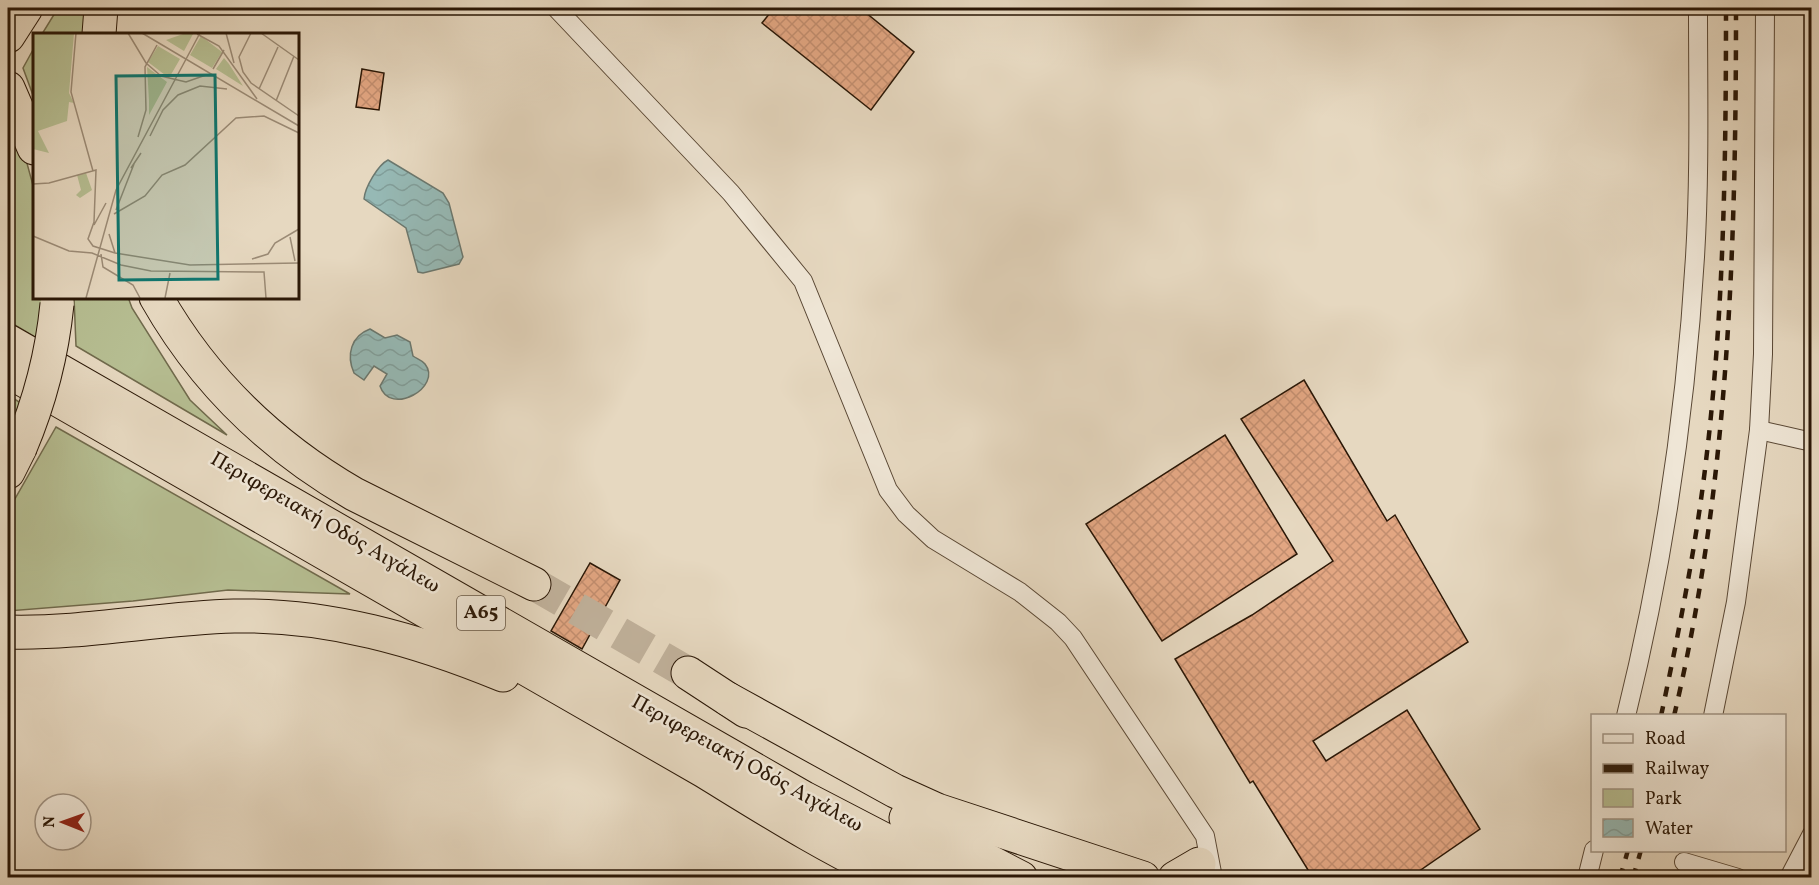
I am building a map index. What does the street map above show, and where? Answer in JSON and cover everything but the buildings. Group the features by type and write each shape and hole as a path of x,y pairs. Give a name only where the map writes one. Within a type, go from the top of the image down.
{"highway":[{"path":"99,33 101,8"},
{"path":"8,88 33,146"},
{"path":"157,298 174,330 210,376 234,403 274,439 329,480 354,494 534,584"},
{"path":"14,460 41,392 51,353 57,301"},
{"name":"Περιφερειακή Οδός Αιγάλεω","path":"8,340 784,787 958,878"},
{"name":"Περιφερειακή Οδός Αιγάλεω","path":"8,371 704,771 836,850 893,878"},
{"path":"8,632 59,632 234,616 289,618 343,625 422,645 476,664 548,696 625,739 704,771"},
{"path":"688,672 884,806 1022,878"},
{"path":"728,699 895,791 937,810 1143,878"}],"street":[{"path":"556,8 731,193 803,282 888,490 906,514 933,539 1020,592 1058,622 1086,656 1198,866"},
{"path":"1626,714 1652,601 1667,509 1690,326 1695,255 1698,8"},
{"path":"1713,714 1737,602 1759,430 1763,354 1766,8"},
{"path":"1759,430 1812,442"},
{"path":"1789,878 1812,834"},
{"path":"1587,878 1594,852"},
{"path":"1682,863 1737,878"}],"green space":[{"path":"58,8 87,8 85,33 43,33"},
{"path":"33,50 33,95 23,68"},
{"path":"8,114 25,156 33,185 33,298 45,298 40,340 8,321"},
{"path":"74,298 128,298 132,308 190,400 227,435 76,346"},
{"path":"8,395 24,405 8,444"},
{"path":"56,427 350,594 228,590 133,601 8,611 8,511"}],"water":[{"path":"388,160 443,193 449,203 463,257 459,264 423,273 418,272 406,228 364,199 373,177"},
{"path":"370,329 385,338 397,335 410,342 413,356 425,364 429,373 427,382 413,395 403,399 394,399 386,395 380,386 387,374 374,366 364,380 354,373 350,360 354,341"}],"tunnel":[{"path":"534,584 688,673"}],"railway":[{"path":"1661,714 1692,557 1712,405 1723,235 1726,8"},
{"path":"1674,714 1707,541 1726,364 1734,186 1736,8"},
{"path":"1620,878 1627,852"},
{"path":"1633,878 1640,852"}]}
